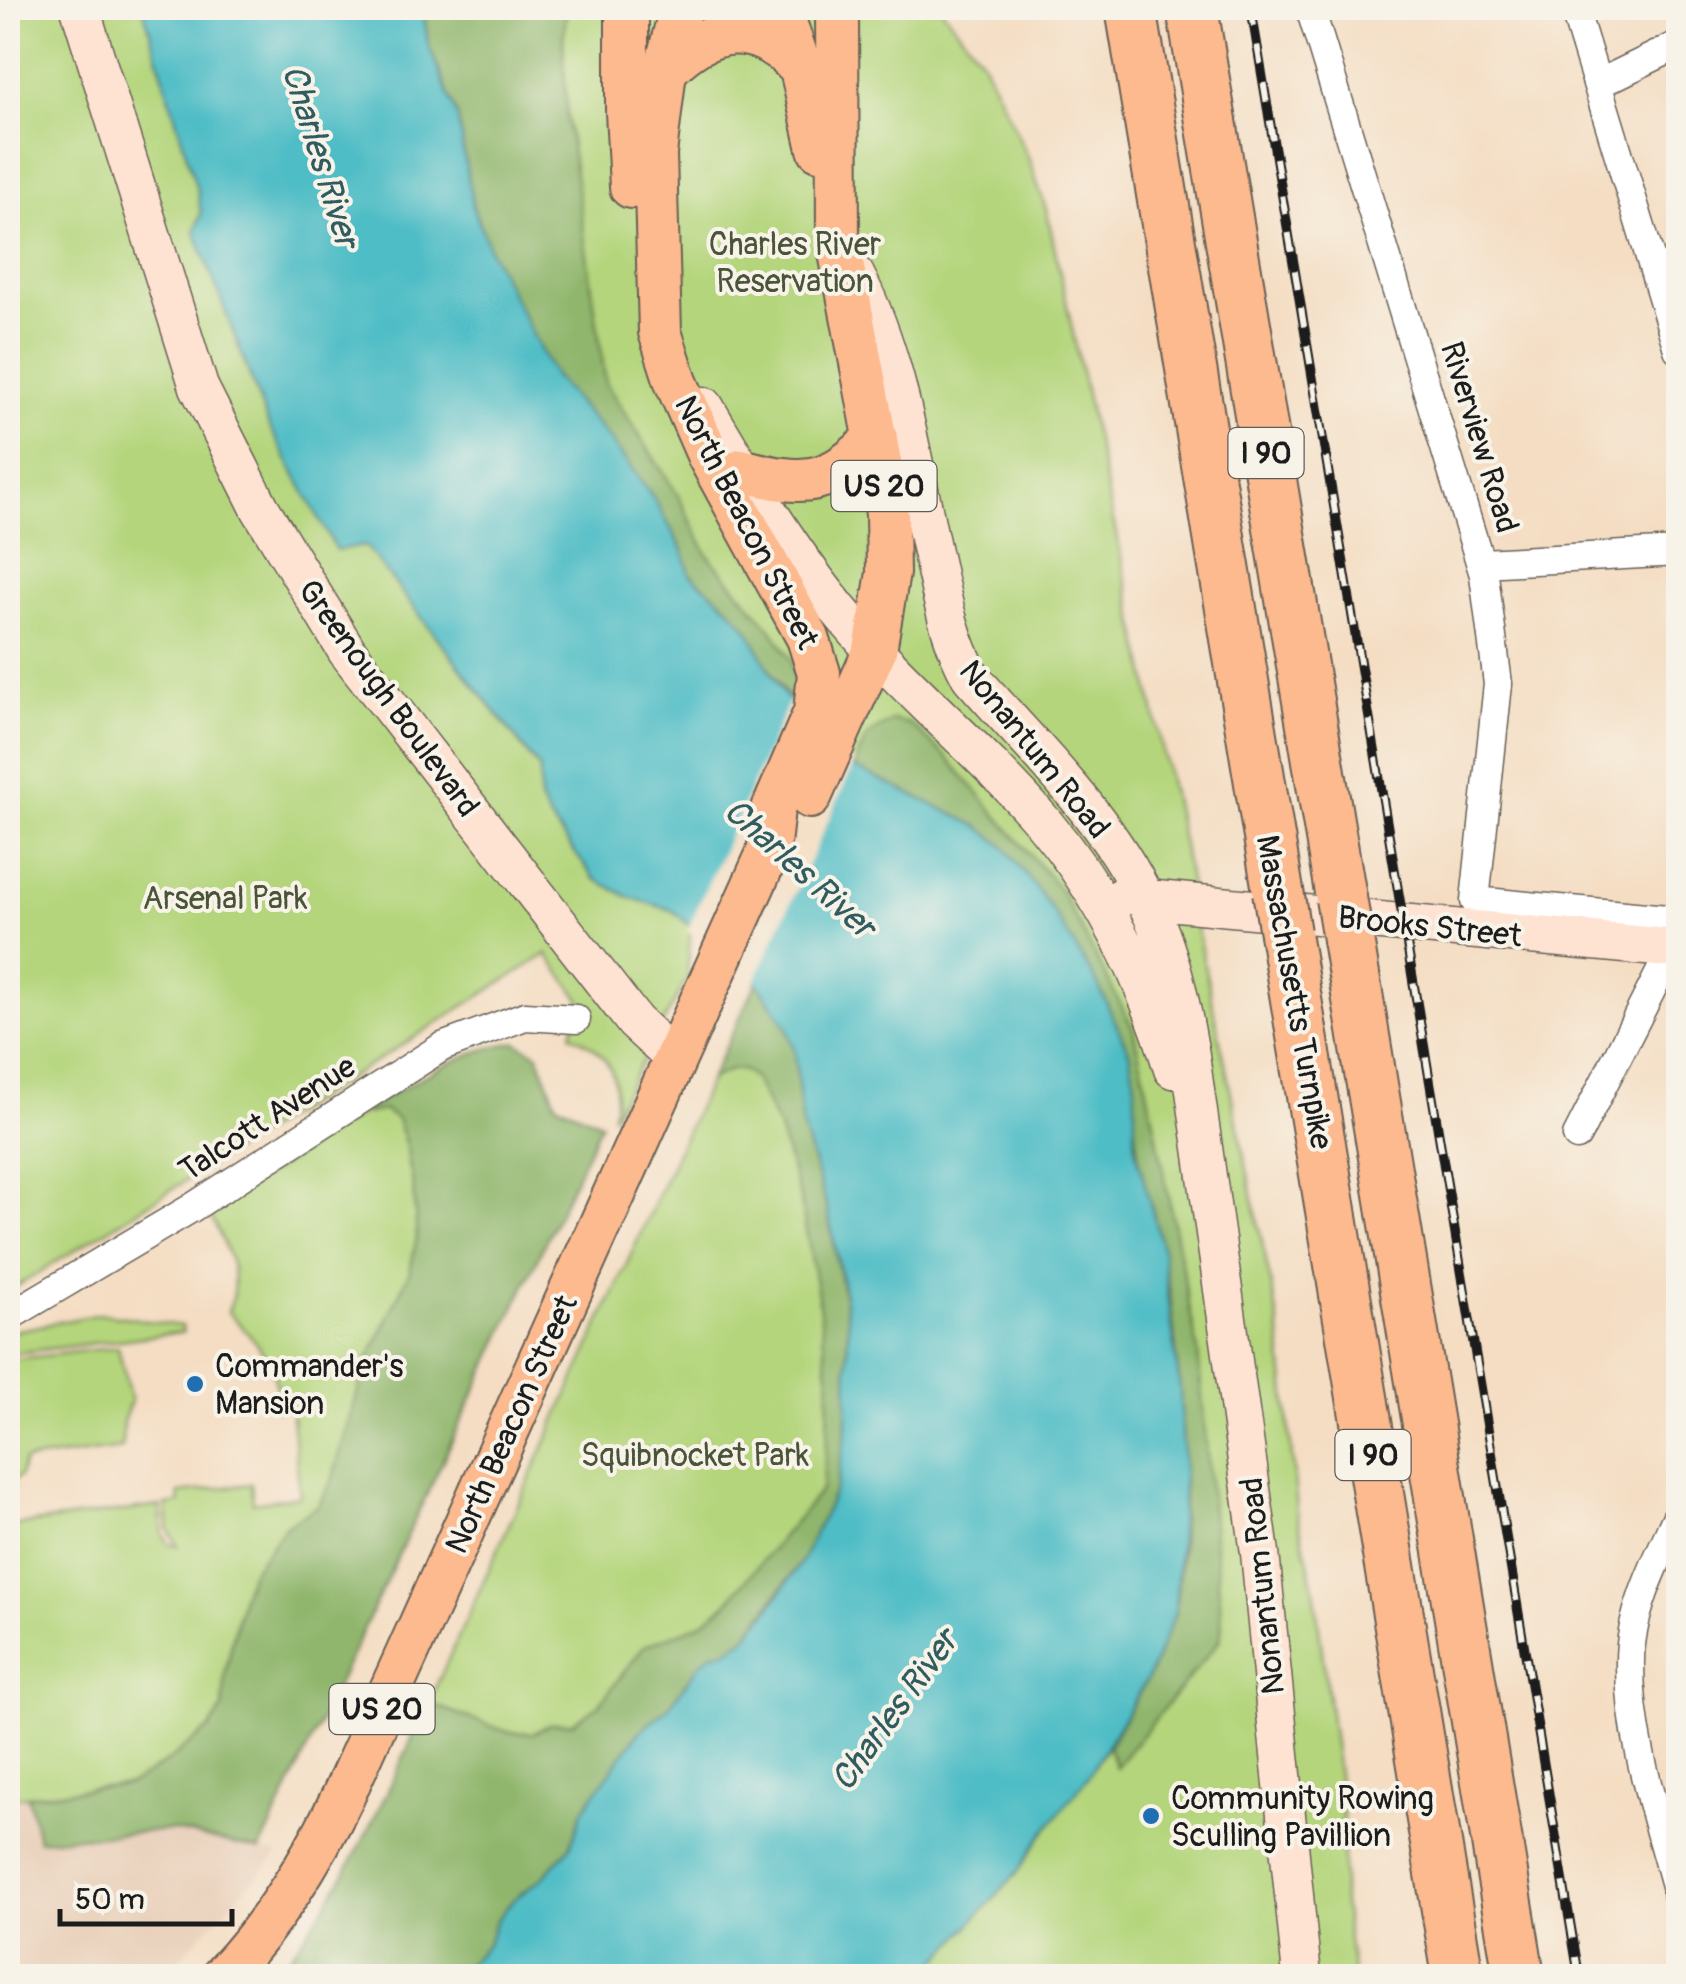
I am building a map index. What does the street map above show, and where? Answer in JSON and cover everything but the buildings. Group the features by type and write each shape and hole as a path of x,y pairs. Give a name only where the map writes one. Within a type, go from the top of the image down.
{"highway":[{"name":"Massachusetts Turnpike","path":"1131,8 1458,1976"},
{"name":"Massachusetts Turnpike","path":"1192,8 1518,1976"}],"main road":[{"name":"Greenough Boulevard","path":"80,8 199,387 290,562 362,670 635,1022 675,1060"},
{"path":"626,8 630,177 643,267 660,332"},
{"name":"North Beacon Street","path":"682,8 665,71 654,154 660,332 682,395 726,492 811,644 829,719"},
{"path":"780,8 801,69 838,242"},
{"name":"North Beacon Street","path":"224,1976 282,1904 334,1815 768,853 773,809 876,650 886,602 887,516 838,242 836,8"},
{"path":"665,71 689,48 728,33 767,40 784,50 801,69"},
{"name":"Nonantum Road","path":"838,242 865,296 886,353 946,615 962,660 971,678 1077,797 1126,865 1146,898 1163,940 1183,1015 1260,1553 1302,1976"},
{"name":"Nonantum Road","path":"660,332 742,470 821,587 876,650 1017,794 1073,860 1147,994 1209,1196"},
{"path":"742,470 792,482 813,480 846,466 876,438"},
{"name":"Brooks Street","path":"1073,860 1101,882 1146,898 1676,939"}],"street":[{"name":"Riverview Road","path":"1310,8 1482,563 1498,684 1475,901"},
{"path":"1574,8 1678,349"},
{"path":"1598,84 1678,45"},
{"path":"1482,563 1678,552"},
{"name":"Brooks Street","path":"1475,901 1676,939"},
{"path":"1577,1136 1676,939"},
{"name":"Talcott Avenue","path":"8,1317 190,1209 442,1047 525,1016 576,1019"},
{"path":"1678,1514 1637,1616 1630,1659 1636,1737 1678,1897"}],"shaded area":[{"path":"28,1796 39,1840 171,1830 278,1854 163,1976 8,1976 8,1798"}],"green space":[{"name":"Arsenal Park","path":"8,8 143,8 198,193 201,214 195,231 269,426 336,549 366,546 540,770 540,800 549,818 595,879 629,897 672,910 691,927 687,979 612,1117 615,1090 610,1067 595,1049 571,1035 582,1002 547,954 8,1292"},
{"name":"Charles River Reservation","path":"423,8 941,8 982,60 1029,159 1047,212 1183,845 1197,930 1279,1323 1298,1519 1314,1589 1343,1813 1343,1902 1353,1976 924,1976 1020,1869 1108,1747 853,767 819,739 780,689 683,550 653,497 554,376 491,253"},
{"path":"423,8 567,8 563,41 567,119 606,384 678,495 707,554 772,630 791,659 795,680 790,700 763,660 690,574 683,550 653,497 605,433 554,376 491,253 473,207 457,115 428,44"},
{"path":"893,720 910,724 948,758 1061,891 1133,1028 1155,1126 1198,1352 1222,1626 1220,1640 1116,1767 1108,1747 1149,1676 1175,1613 1184,1471 1170,1293 1153,1211 1141,1177 1134,1119 978,826 853,767 867,736"},
{"name":"Squibnocket Park","path":"757,982 799,1104 848,1320 847,1426 837,1486 446,1976 275,1976 335,1895 386,1797"},
{"path":"757,982 787,1027 795,1053 802,1125 827,1208 848,1320 847,1426 837,1486 802,1561 743,1640 711,1654 668,1708 639,1732 583,1810 570,1847 541,1879 514,1899 473,1960 446,1976 275,1976 342,1879 428,1703 508,1732 534,1733 550,1724 572,1723 598,1706 644,1646 700,1624 726,1604 822,1489 829,1381 800,1198 779,1129 754,1078 733,1069 708,1084"},
{"path":"516,1042 538,1054 556,1103 601,1123 260,1850 171,1830 38,1840 28,1796 131,1784 209,1729 223,1709 225,1676 251,1572 286,1526 318,1506 332,1481 365,1367 410,1271 417,1237 413,1185 397,1119 384,1110 361,1114 454,1061"},
{"path":"383,1110 397,1119 413,1185 417,1238 410,1271 332,1481 318,1506 286,1526 251,1573 226,1669 223,1709 209,1729 131,1784 8,1798 8,1510 11,1526 160,1506 163,1535 170,1545 178,1546 168,1529 166,1505 180,1503 179,1493 251,1484 253,1503 300,1496 291,1408 277,1410 275,1380 265,1355 228,1312 233,1273 209,1213 361,1114"},
{"path":"100,1314 182,1326 183,1332 8,1354 8,1335 14,1331"},
{"path":"118,1347 131,1401 123,1422 122,1448 24,1461 20,1476 8,1483 8,1360"}],"water":[{"name":"Charles River","path":"143,8 423,8 428,44 457,115 473,207 491,253 554,376 653,497 683,550 690,574 726,604 748,629 780,689 819,739 853,767 978,826 1004,846 1049,905 1097,982 1129,1052 1135,1084 1135,1147 1162,1247 1180,1389 1184,1471 1175,1613 1149,1676 1088,1777 1020,1869 924,1976 446,1976 473,1960 514,1899 541,1879 570,1848 583,1810 639,1732 668,1708 711,1654 743,1640 802,1561 837,1486 847,1426 848,1320 827,1207 802,1125 795,1053 787,1027 757,982 672,910 629,897 595,879 540,800 540,769 366,546 336,550 269,426 195,231 201,214 198,193"}],"pier":[{"path":"790,700 799,705 823,736 855,762 753,985 687,931"}],"railway":[{"path":"1251,8 1579,1976"}],"place":[{"name":"Commander's Mansion","path":"195,1384"},
{"name":"Community Rowing Sculling Pavillion","path":"1151,1816"}]}
